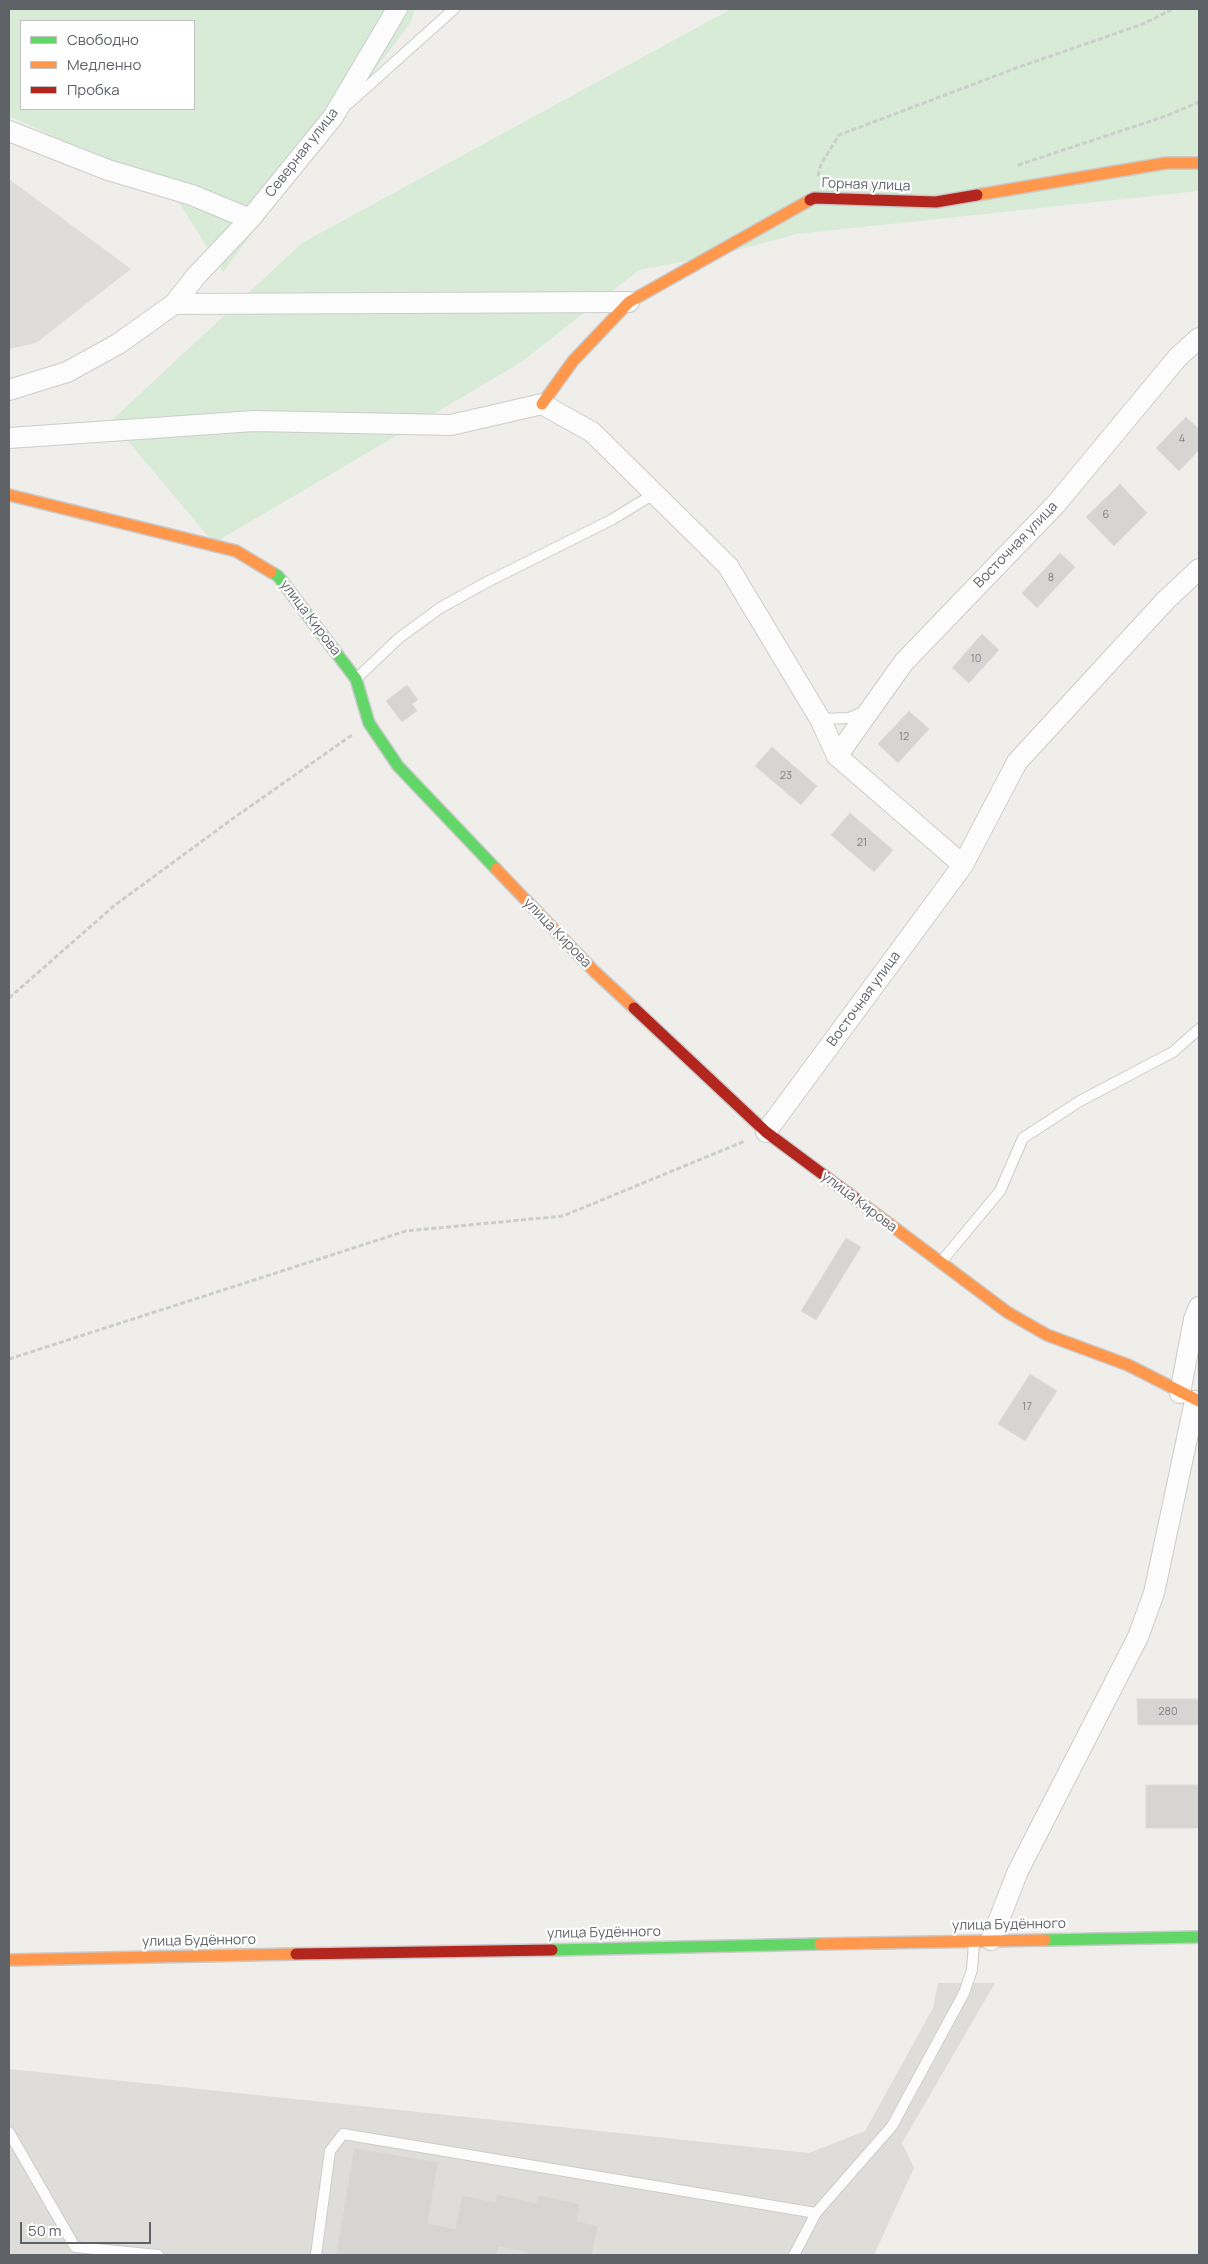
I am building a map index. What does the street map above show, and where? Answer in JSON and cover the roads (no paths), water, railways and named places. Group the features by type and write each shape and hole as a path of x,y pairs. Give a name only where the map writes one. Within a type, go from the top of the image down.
{"street":[{"name":"Северная улица","path":"9,390 67,372 118,344 174,304 197,275 250,219 333,117 397,9"},
{"path":"9,130 108,170 192,195 250,219"},
{"name":"Горная улица","path":"542,404 573,361 629,302 814,198 936,202 1166,163 1199,163"},
{"path":"174,304 629,302"},
{"name":"Восточная улица","path":"836,756 904,662 1056,504 1178,357 1199,338"},
{"path":"9,438 254,421 451,424 542,404 592,432 728,566 820,719 836,756 963,865"},
{"name":"улица Кирова","path":"9,495 236,551 278,576 356,679 369,723 398,766 595,972 766,1132 1007,1312 1047,1335 1128,1365 1192,1398"},
{"name":"Восточная улица","path":"766,1132 963,865 1017,762 1166,600 1199,569"},
{"path":"983,1940 1138,1637 1154,1593 1192,1398 1194,1319 1199,1307"},
{"name":"улица Будённого","path":"9,1960 1199,1937"}],"lane":[{"path":"333,117 454,9"},
{"path":"356,679 398,638 440,608 487,582 611,520 654,494"},
{"path":"820,719 849,718 870,709"},
{"path":"940,1263 1000,1192 1023,1138 1080,1101 1172,1052 1199,1029"},
{"path":"794,2255 816,2213 892,2126 964,1993 983,1940"},
{"path":"9,2132 75,2247 158,2255"},
{"path":"316,2255 330,2151 343,2134 816,2213"}]}
